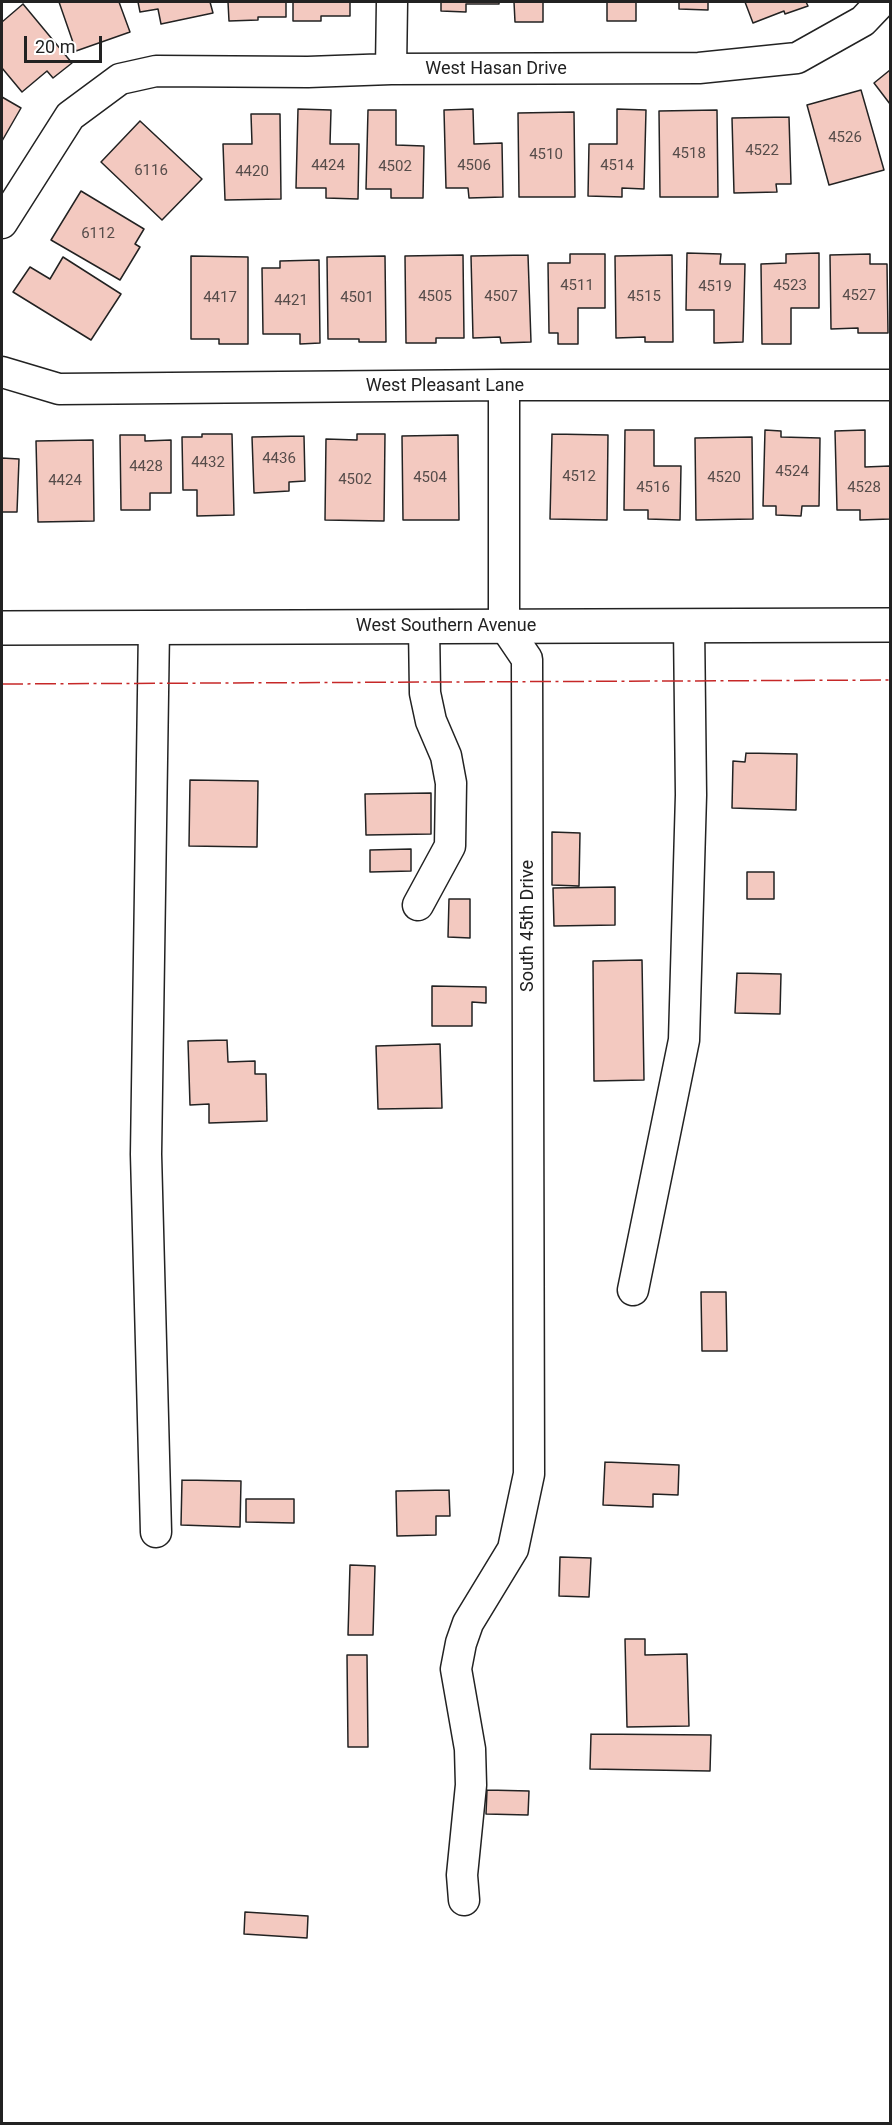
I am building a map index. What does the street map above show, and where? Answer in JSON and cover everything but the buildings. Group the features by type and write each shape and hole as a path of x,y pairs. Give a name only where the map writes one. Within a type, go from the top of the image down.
{"main road":[{"name":"West Southern Avenue","path":"2,628 891,625"}],"street":[{"path":"391,69 392,2"},
{"name":"West Hasan Drive","path":"2,223 70,116 120,79 156,71 309,72 391,69 699,68 797,58 872,11"},
{"name":"West Pleasant Lane","path":"2,372 59,389 504,385 891,385"},
{"path":"504,385 504,625"},
{"name":"South 45th Drive","path":"464,1900 462,1875 469,1815 470,1749 456,1668 468,1623 513,1549 530,1474 527,659 504,625"},
{"path":"633,1290 684,1040 691,795 689,625"},
{"path":"417,905 450,846 451,783 446,756 431,721 425,693 424,626"},
{"path":"154,628 146,1154 156,1532"}],"power":[{"path":"2,684 890,680"}]}
